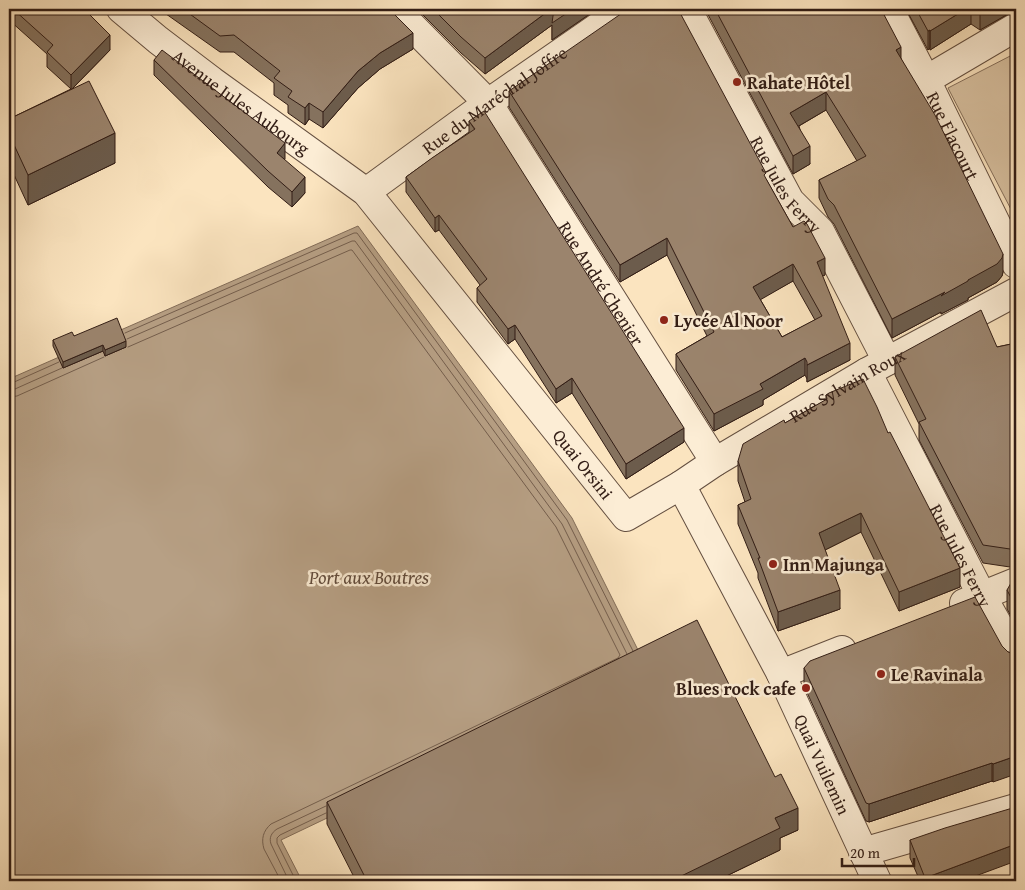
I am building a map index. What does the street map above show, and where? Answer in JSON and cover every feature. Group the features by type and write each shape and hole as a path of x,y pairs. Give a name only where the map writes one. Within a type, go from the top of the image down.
{"street":[{"name":"Avenue Jules Aubourg","path":"121,9 212,81 366,192"},
{"name":"Rue André Chenier","path":"395,9 488,103 715,462"},
{"name":"Rue du Maréchal Joffre","path":"366,192 488,103 624,9"},
{"name":"Rue Jules Ferry","path":"687,9 790,201 820,231 877,366 982,596 1016,657"},
{"name":"Rue Flacourt","path":"889,9 1016,264"},
{"path":"926,80 1016,27"},
{"name":"Quai Orsini","path":"366,192 626,517 681,485"},
{"name":"Rue Sylvain Roux","path":"681,485 715,462 877,366 1016,292"},
{"path":"681,485 781,674 863,642"},
{"path":"945,610 1016,582"},
{"name":"Quai Vuilemin","path":"781,674 877,881"},
{"path":"863,852 1016,808"}],"shaded area":[{"path":"1016,53 1016,219 948,88"}],"water":[{"name":"Port aux Boutres","path":"358,226 572,518 646,666 281,840 302,881 9,881 9,379"}],"building":[{"path":"13,9 80,9 84,12 86,11 110,35 71,75 47,52 53,45"},
{"path":"183,9 389,9 413,33 380,53 358,71 323,112 309,103 305,108 288,97 292,91 274,78 280,71 234,35 220,36"},
{"path":"433,9 551,9 485,58"},
{"path":"554,9 573,9 552,23"},
{"path":"628,9 678,9 793,227 804,221 825,258 817,262 850,343 807,365 805,358 760,384 763,389 714,414 676,354 714,332 667,238 620,265 509,91","holes":["793,264 822,316 782,337 753,287"]},
{"path":"715,9 881,9 901,47 896,50 935,115 1003,254 997,264 941,296 945,292 892,319 834,205 828,199 819,180 866,156 826,92 790,113 810,146 793,156"},
{"path":"916,9 966,9 928,31"},
{"path":"162,50 285,143 277,153 305,177 292,192 154,60"},
{"path":"89,81 115,133 28,175 9,134 9,119"},
{"path":"484,111 684,428 626,464 572,378 556,389 515,325 508,329 477,288 487,279 439,215 435,218 406,177 475,129 469,121"},
{"path":"981,310 997,347 1016,343 1016,549 983,545 919,422 926,419 895,357"},
{"path":"117,318 126,341 105,350 103,345 63,362 53,340 72,332 74,336"},
{"path":"863,379 888,433 890,432 960,568 899,592 861,513 819,533 840,590 778,612 758,558 760,558 738,505 751,499 738,461 743,444 784,420 785,423 827,399 826,395 829,393"},
{"path":"1016,580 1016,607 1007,590 1011,583"},
{"path":"975,597 1002,646 1008,652 1016,654 1016,756 869,804 866,803 804,668 810,661"},
{"path":"697,620 775,777 781,774 798,808 775,818 780,828 671,881 367,881 327,802"},
{"path":"1016,807 1016,844 925,878 910,840"}],"place":[{"name":"Rahate Hôtel","path":"737,82"},
{"name":"Lycée Al Noor","path":"664,320"},
{"name":"Inn Majunga","path":"773,564"},
{"name":"Le Ravinala","path":"881,674"},
{"name":"Blues rock cafe","path":"806,688"}]}
